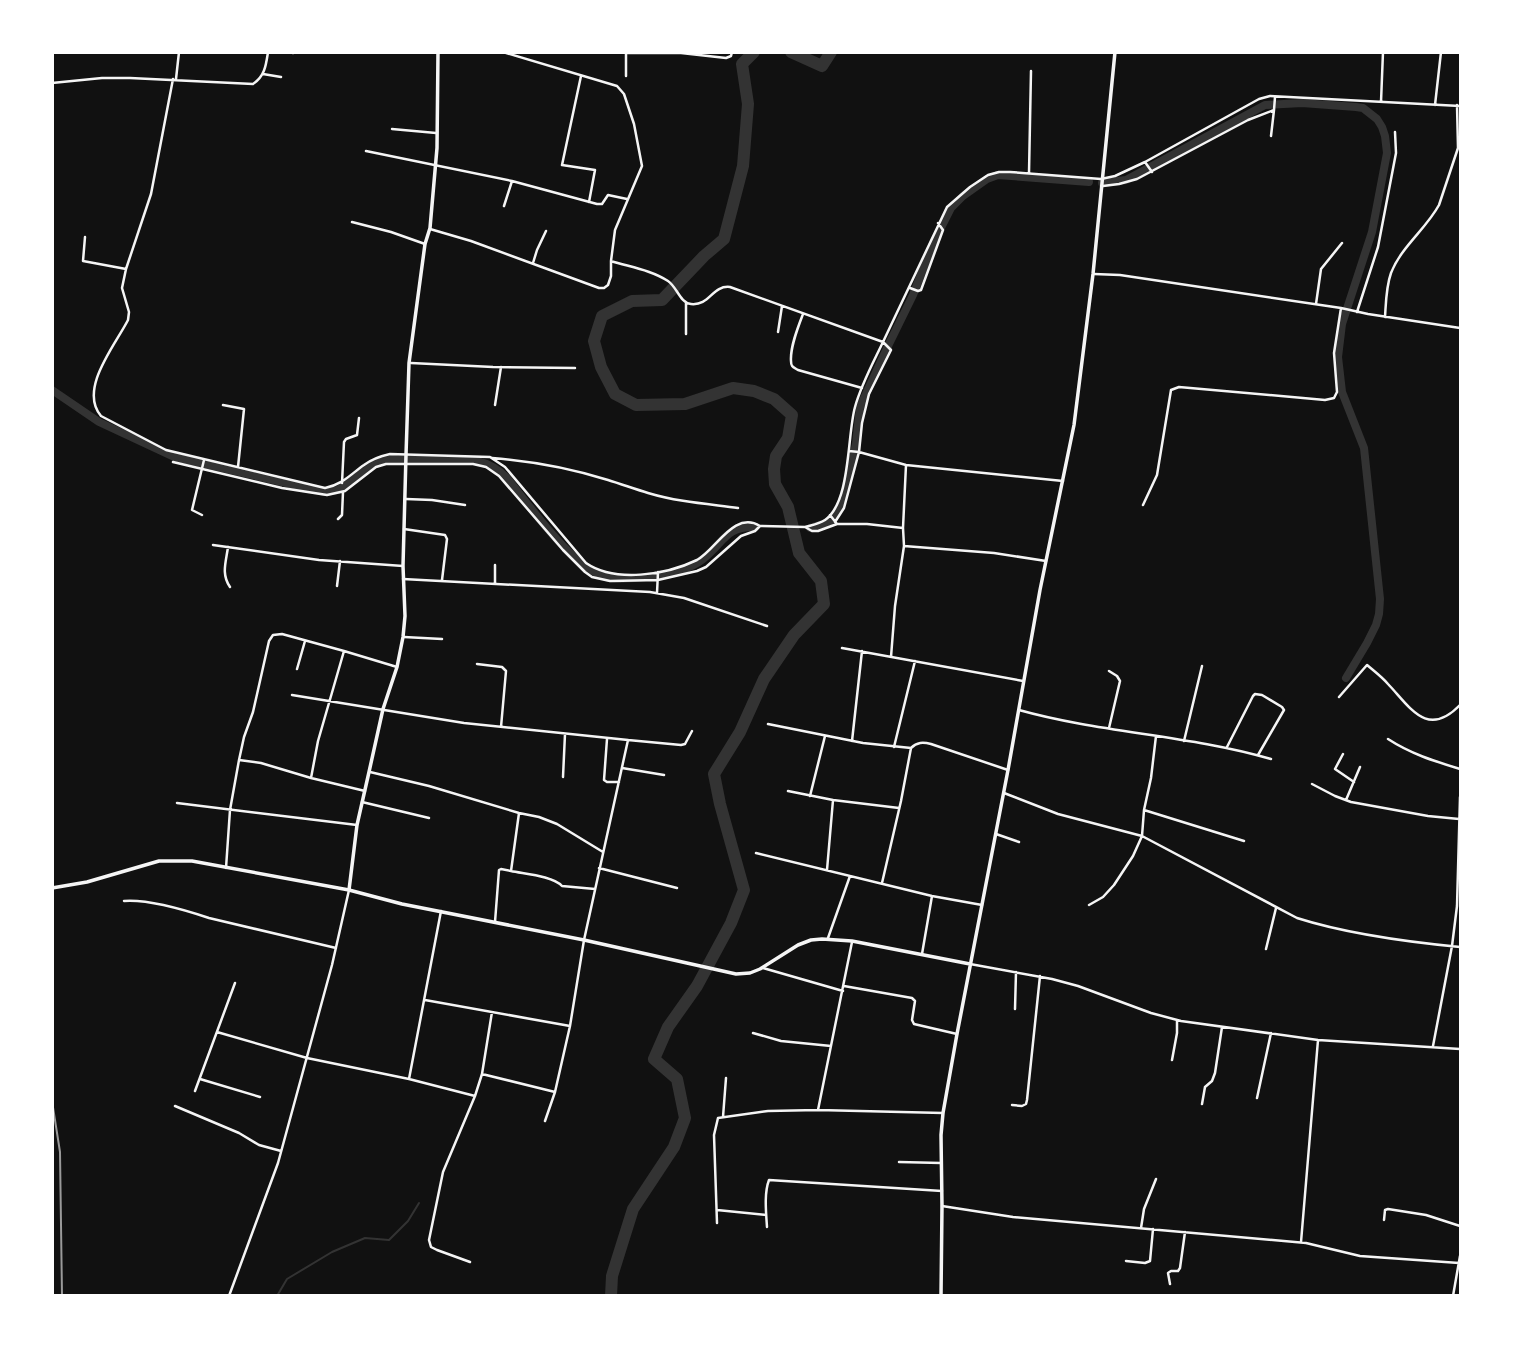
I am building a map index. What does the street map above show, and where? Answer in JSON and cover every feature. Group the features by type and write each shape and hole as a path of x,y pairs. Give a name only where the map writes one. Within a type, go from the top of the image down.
{"street":[{"path":"179,52 151,194 122,288 129,312 128,320 103,361 97,379 95,392 97,410 101,416 166,450 320,487 342,483 365,463 390,454 480,465 499,475 585,572 592,577 610,581 706,567 741,536 761,526"},
{"path":"52,83 102,78 253,84 263,74 268,52"},
{"path":"229,1296 281,1151 307,1058 336,948 349,890 362,802 403,637 409,363 425,244 430,228 438,52"},
{"path":"430,228 599,288 604,288 610,281 615,230 642,166 634,124 624,94 617,86 503,52"},
{"path":"626,76 626,53 681,53 726,58 731,56 732,52"},
{"path":"941,1296 943,1113 1075,416 1093,274 1115,52"},
{"path":"1381,102 1383,52"},
{"path":"1435,104 1441,52"},
{"path":"1029,173 1031,71"},
{"path":"263,74 281,76"},
{"path":"581,76 562,165 595,170 589,202"},
{"path":"1272,136 1275,97"},
{"path":"908,287 921,290 947,207 988,175 999,172 1101,178 1119,175 1147,164 1259,99 1275,97 1459,106 1458,148 1443,192 1434,213 1394,267 1388,282 1383,316"},
{"path":"1101,186 1137,179 1248,120 1274,110"},
{"path":"392,129 436,133"},
{"path":"1355,311 1381,235 1396,153 1395,132"},
{"path":"366,152 512,181 600,205 608,195 628,199"},
{"path":"1147,164 1152,171"},
{"path":"504,206 512,181"},
{"path":"352,222 425,244"},
{"path":"834,520 851,451 853,412 857,398 885,344 908,287 940,226"},
{"path":"533,263 546,231"},
{"path":"85,237 83,261 126,269"},
{"path":"1316,304 1321,269 1342,243"},
{"path":"611,261 652,272 673,284 686,303 686,334"},
{"path":"1093,274 1120,275 1461,328"},
{"path":"686,303 704,302 723,286 740,289 891,348 869,394 844,508 834,520 818,531 802,527"},
{"path":"778,332 782,306"},
{"path":"1143,505 1157,475 1171,390 1179,387 1325,400 1334,398 1337,393 1335,354 1342,308"},
{"path":"803,314 794,343 792,366 862,388"},
{"path":"409,363 575,368"},
{"path":"495,405 500,367"},
{"path":"223,405 244,409 238,467"},
{"path":"342,483 344,442 357,435 359,418"},
{"path":"851,451 906,465 1063,481"},
{"path":"490,457 505,467 586,562 603,572 630,578 658,576 699,559 731,528 752,523 761,526 802,527 834,520 903,528"},
{"path":"173,461 321,495 343,492 376,467 386,464 490,457 564,468 677,500 738,508"},
{"path":"202,515 191,511 204,460"},
{"path":"891,657 904,546 906,465"},
{"path":"338,519 342,515 343,492"},
{"path":"406,499 465,505"},
{"path":"404,529 445,535 447,539 442,580"},
{"path":"214,545 319,560 403,566"},
{"path":"904,546 1046,561"},
{"path":"228,547 224,575 230,587"},
{"path":"337,586 340,561"},
{"path":"495,565 495,584"},
{"path":"657,593 658,576"},
{"path":"403,579 657,593 684,598 767,626"},
{"path":"226,868 230,810 239,760 269,640 273,635 305,640 397,667"},
{"path":"403,637 442,639"},
{"path":"297,668 305,640"},
{"path":"842,648 1023,681"},
{"path":"311,778 318,741 344,651"},
{"path":"852,741 862,651"},
{"path":"894,747 915,661"},
{"path":"477,664 502,667 506,671 500,727"},
{"path":"1339,697 1366,665 1388,683 1408,707 1423,718 1439,719 1452,714 1461,705"},
{"path":"1184,741 1202,666"},
{"path":"1109,671 1120,681 1109,728"},
{"path":"1227,748 1253,696 1259,694 1282,706 1284,710 1258,755"},
{"path":"292,695 500,727 681,745 685,744 692,731"},
{"path":"1019,710 1227,748 1271,759"},
{"path":"768,724 894,747 911,748 919,743 928,743 1008,770"},
{"path":"563,777 565,734"},
{"path":"810,796 825,736"},
{"path":"1089,905 1103,897 1114,885 1133,856 1142,836 1156,736"},
{"path":"608,738 604,778 607,782 619,782"},
{"path":"1388,739 1421,757 1461,769"},
{"path":"545,1121 555,1092 570,1026 584,940 628,740"},
{"path":"882,883 911,748"},
{"path":"1343,754 1335,769 1354,782"},
{"path":"239,760 261,763 365,791"},
{"path":"1346,800 1360,766"},
{"path":"622,768 664,775"},
{"path":"369,772 539,817 557,824 603,852"},
{"path":"1312,784 1346,800 1459,819"},
{"path":"788,791 833,800 900,808"},
{"path":"1004,793 1058,814 1142,836 1276,908 1320,926 1461,947"},
{"path":"1433,1046 1452,946 1458,896 1461,797"},
{"path":"827,870 833,800"},
{"path":"362,802 429,818"},
{"path":"177,803 358,825"},
{"path":"1144,810 1244,841"},
{"path":"511,871 519,813"},
{"path":"996,834 1019,842"},
{"path":"756,853 982,905"},
{"path":"52,887 87,882 159,861 192,861 349,890 736,974 763,968 798,945 811,940 852,941 1040,976 1177,1020 1318,1040 1461,1049"},
{"path":"495,922 501,869 548,878 558,881 562,886 595,889"},
{"path":"599,869 677,888"},
{"path":"828,939 850,876"},
{"path":"922,954 932,895"},
{"path":"124,901 135,900 191,912 336,948"},
{"path":"1266,949 1276,908"},
{"path":"409,1079 441,911"},
{"path":"818,1110 852,941"},
{"path":"763,968 843,990"},
{"path":"1015,1009 1016,972"},
{"path":"1012,1105 1022,1106 1027,1100 1040,976"},
{"path":"195,1091 235,983"},
{"path":"844,985 912,998 915,1001 912,1020 914,1024 957,1034"},
{"path":"424,999 570,1026"},
{"path":"470,1262 431,1247 429,1240 443,1172 482,1074 492,1012"},
{"path":"1172,1060 1177,1020"},
{"path":"1202,1104 1205,1087 1212,1081 1215,1073 1222,1027"},
{"path":"217,1032 307,1058 475,1096"},
{"path":"753,1033 781,1041 831,1046"},
{"path":"1256,1098 1270,1033"},
{"path":"1301,1242 1318,1040"},
{"path":"482,1074 555,1092"},
{"path":"200,1078 260,1097"},
{"path":"723,1117 726,1078"},
{"path":"175,1106 239,1133 259,1145 281,1151"},
{"path":"717,1223 714,1135 718,1118 768,1111 943,1113"},
{"path":"899,1162 941,1163"},
{"path":"1141,1228 1144,1209 1156,1179"},
{"path":"766,1227 766,1192 769,1180 942,1191"},
{"path":"942,1206 1013,1217 1301,1242 1360,1256 1459,1263"},
{"path":"1384,1220 1385,1210 1388,1209 1426,1215 1461,1226"},
{"path":"716,1210 766,1214"},
{"path":"1126,1261 1150,1261 1153,1229"},
{"path":"1170,1284 1168,1273 1180,1268 1185,1232"},
{"path":"1453,1296 1461,1256"}],"waterway":[{"path":"611,1296 612,1276 633,1209 674,1147 685,1118 677,1079 654,1059 668,1027 697,986 731,923 744,890 714,774 740,732 764,679 794,635 824,604 821,581 799,553 788,507 775,484 776,456 788,438 792,415 774,399 754,391 733,388 685,404 636,405 615,394 601,367 594,341 602,316 632,301 662,300 724,239 743,166 748,104 742,64 754,52"},
{"path":"791,52 822,66 831,52"},
{"path":"1102,183 1126,180 1265,105 1302,103 1363,108 1377,119 1382,127 1387,153 1372,232 1342,324 1338,357 1342,392 1364,448 1380,599 1376,625 1346,678"},
{"path":"810,528 829,522 837,514 856,444 860,407 951,208 987,179 998,175 1089,182"},
{"path":"52,390 99,422 174,457 325,492 338,490 376,463 393,459 482,462 494,467 507,478 540,520 582,564 610,578 647,577 684,569 703,559 731,532 755,527"},
{"path":"277,1296 287,1279 332,1252 365,1238 389,1240 408,1221 419,1203"}],"railway":[{"path":"52,1101 60,1152 62,1296"}]}
